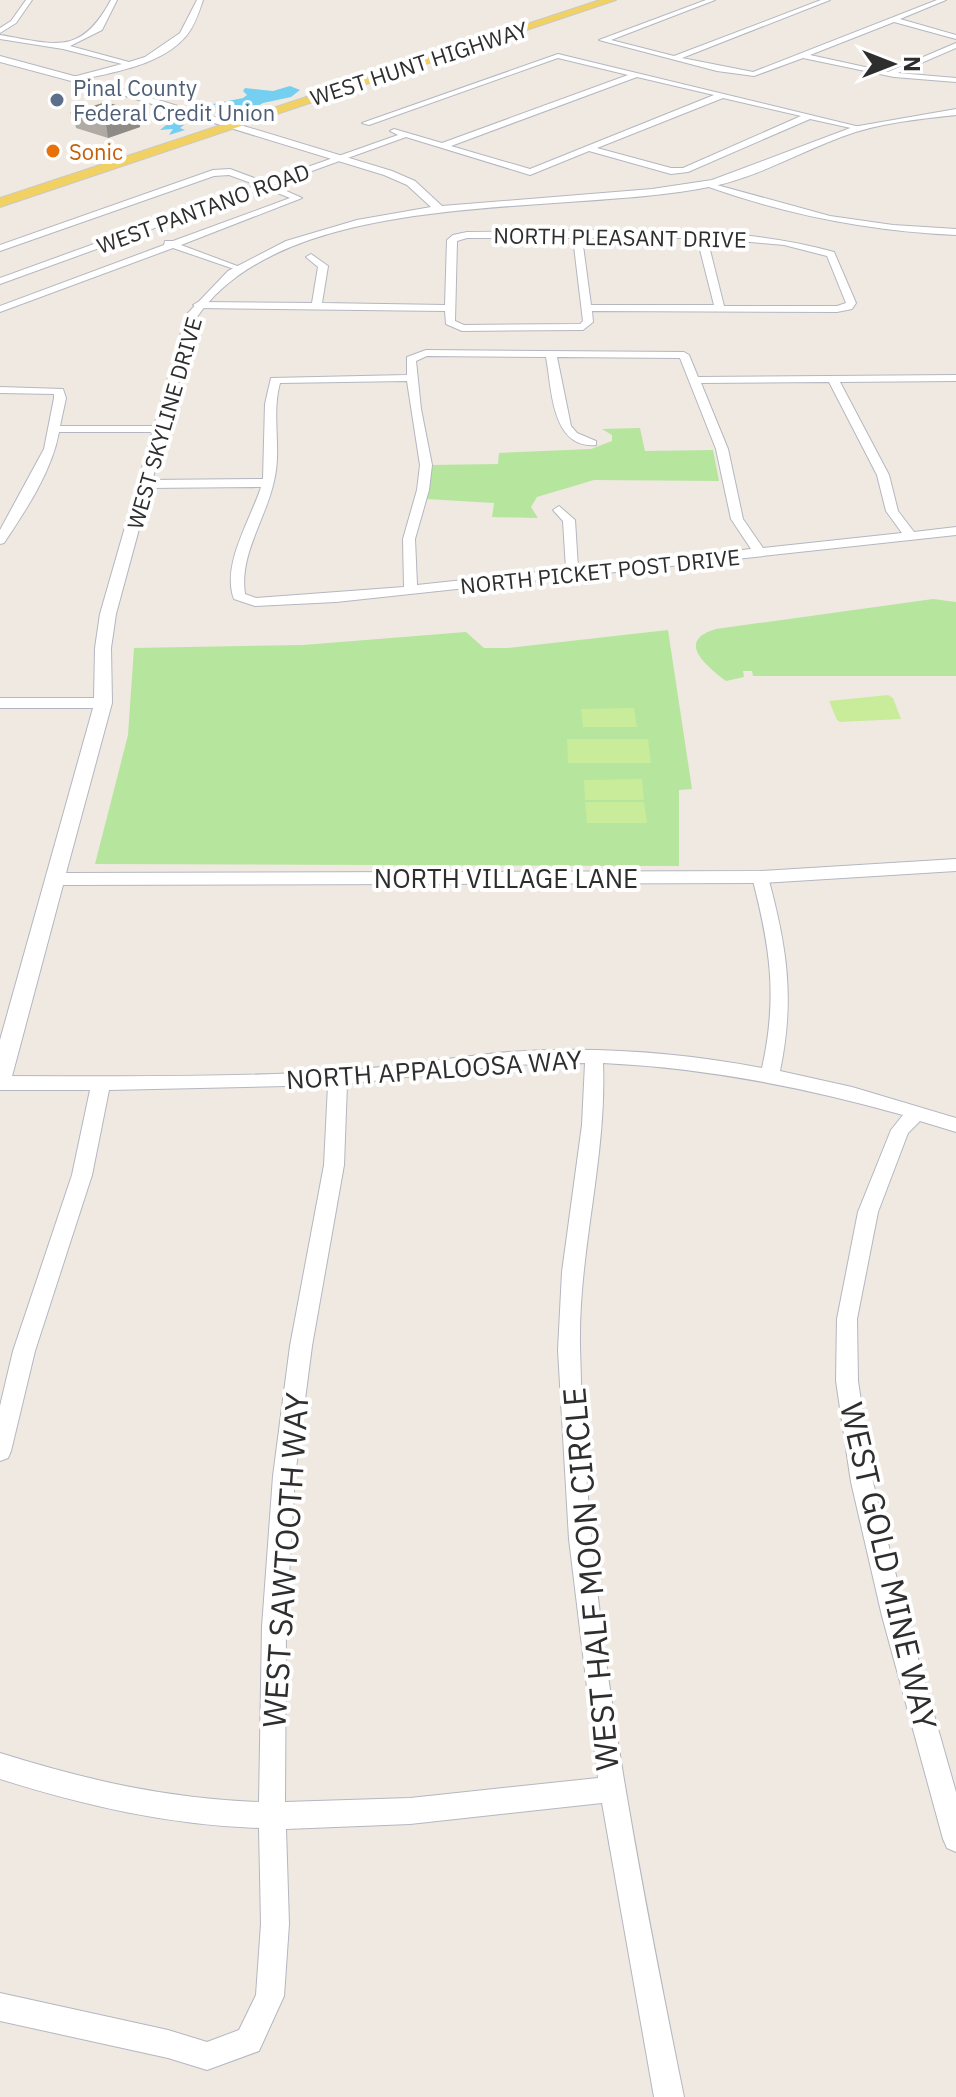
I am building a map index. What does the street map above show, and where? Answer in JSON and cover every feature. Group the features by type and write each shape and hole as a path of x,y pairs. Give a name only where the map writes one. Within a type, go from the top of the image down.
{"main road":[{"name":"WEST HUNT HIGHWAY","path":"0,203 217,125 611,0"}],"street":[{"path":"0,34 14,22 29,0"},
{"path":"63,47 99,28 114,0"},
{"path":"76,79 126,63 175,42 189,27 200,0"},
{"path":"712,0 603,40 717,69 752,74 941,1 956,4"},
{"path":"675,58 827,0"},
{"path":"895,20 956,37"},
{"path":"0,34 126,63"},
{"path":"888,74 956,45"},
{"path":"722,95 530,172 366,123 558,56 638,74 860,128"},
{"path":"805,56 888,74 956,80"},
{"path":"2,60 173,107 370,177 401,192"},
{"path":"704,74 717,69"},
{"path":"442,146 638,74"},
{"path":"678,84 691,79"},
{"path":"102,88 109,94 160,111 339,158 411,183 442,212"},
{"name":"WEST SKYLINE DRIVE","path":"0,1081 103,703 104,633 190,318 221,280 256,257 322,232 418,214 635,195 709,184 750,172 860,128 956,112"},
{"path":"590,149 677,171 809,116"},
{"name":"WEST PANTANO ROAD","path":"0,281 405,135"},
{"path":"0,248 221,172 266,184 298,198 0,309"},
{"path":"709,184 815,220 951,235"},
{"path":"410,200 418,214"},
{"path":"93,215 108,220"},
{"path":"122,226 149,236"},
{"path":"786,244 802,231"},
{"path":"198,305 451,308 450,322 454,326 583,327 588,322 577,235"},
{"name":"NORTH PLEASANT DRIVE","path":"451,308 452,240 456,237 577,235 747,237 831,254 851,303 848,307 720,309"},
{"path":"586,308 720,309 701,235"},
{"path":"161,240 237,269"},
{"path":"311,257 323,266 316,308"},
{"path":"411,591 409,539 423,490 426,465 411,359 417,354 684,355 722,449 737,519 761,554"},
{"path":"551,354 565,427 573,435 592,443"},
{"path":"146,484 268,483 274,446 271,425 275,380 413,378"},
{"path":"832,378 883,475 892,511 911,536"},
{"path":"696,380 956,378"},
{"path":"0,390 59,391 56,429 36,481 0,540"},
{"path":"56,429 161,429"},
{"name":"NORTH PICKET POST DRIVE","path":"268,483 236,588 239,596 255,602 336,598 573,575 956,531"},
{"path":"559,510 569,520 573,575"},
{"path":"0,703 103,703"},
{"name":"NORTH VILLAGE LANE","path":"55,879 760,877 956,865"},
{"path":"760,877 780,951 783,985 781,1031 770,1075"},
{"name":"NORTH APPALOOSA WAY","path":"0,1081 101,1083 338,1078 530,1057 594,1056 705,1063 770,1075 917,1112 956,1125"},
{"name":"WEST HALF MOON CIRCLE","path":"594,1056 596,1096 581,1196 569,1346 586,1608 611,1789 669,2097"},
{"name":"WEST SAWTOOTH WAY","path":"0,2007 168,2044 207,2056 249,2041 270,1996 275,1924 272,1815 274,1627 284,1476 301,1346 334,1165 338,1078"},
{"path":"0,1451 24,1351 82,1175 101,1083"},
{"name":"WEST GOLD MINE WAY","path":"917,1112 900,1130 868,1212 847,1319 847,1381 866,1497 946,1771 956,1839"},
{"path":"0,1766 118,1799 206,1812 272,1815 497,1805 611,1789"}],"green space":[{"path":"640,428 645,451 713,450 719,481 594,480 537,497 531,507 538,518 492,517 494,503 426,499 431,465 498,464 499,453 591,449 612,441 612,435 602,429"},
{"path":"933,599 956,602 956,676 753,676 752,671 743,671 744,677 726,681 704,662 696,647 697,640 716,629"},
{"path":"668,630 692,789 679,790 679,866 95,864 128,735 134,648 303,645 466,632 484,648 507,648"},
{"path":"888,695 893,698 901,719 840,722 829,701"},
{"path":"634,708 637,727 583,727 581,709"},
{"path":"567,739 648,739 651,763 568,763"},
{"path":"642,779 644,800 585,800 584,780"},
{"path":"585,802 644,802 647,823 587,823"}],"water":[{"path":"290,86 300,90 291,97 263,103 244,113 207,113 181,122 184,125 180,128 185,130 169,135 173,129 160,130 170,122 158,118 243,98 247,95 243,91 245,88 273,91"}],"building":[{"path":"106,103 139,113 106,123 73,113"}],"place":[{"name":"Pinal County Federal Credit Union","path":"57,100"},
{"name":"Sonic","path":"53,151"}]}
